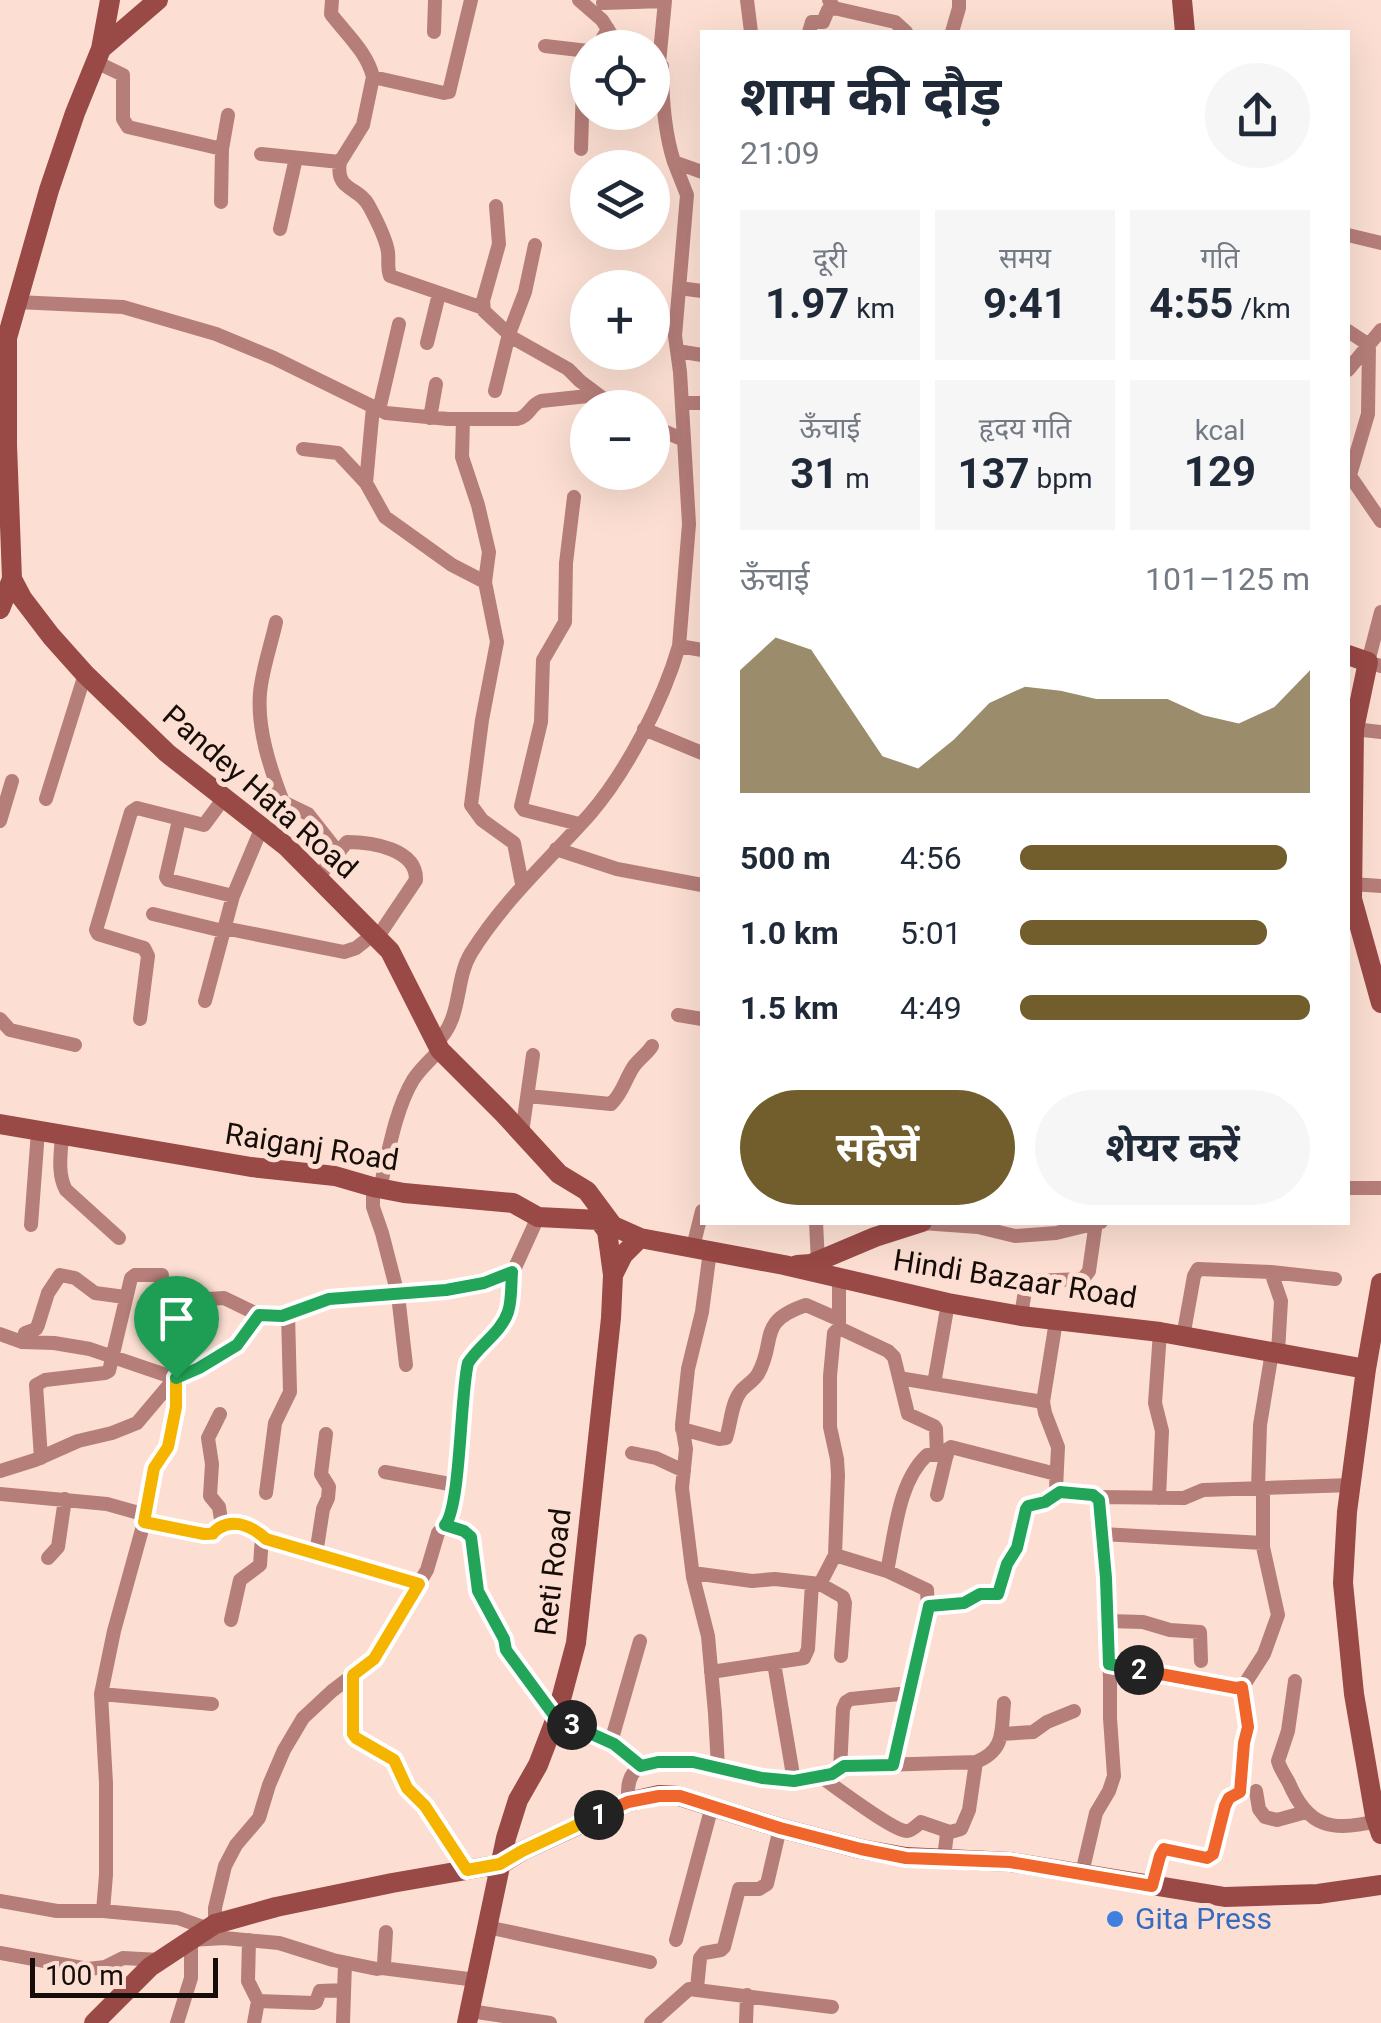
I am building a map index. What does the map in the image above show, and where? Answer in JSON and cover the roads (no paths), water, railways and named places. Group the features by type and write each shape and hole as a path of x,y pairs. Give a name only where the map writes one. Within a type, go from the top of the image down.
{"main road":[{"path":"51,636 29,617 0,611 12,579 7,338 54,174 98,56 110,0"},
{"path":"98,56 158,0"},
{"path":"1182,0 1185,30"},
{"path":"12,579 51,636"},
{"name":"Pandey Hata Road","path":"51,636 166,753 288,847 376,936 390,951 438,1046 559,1174 586,1192 610,1228"},
{"path":"1366,661 1352,734 1352,899 1355,938 1381,1003"},
{"name":"Raiganj Road","path":"0,1124 251,1167 334,1176 404,1193 513,1203 538,1217 598,1220 640,1238"},
{"path":"784,1265 818,1262 916,1225"},
{"name":"Reti Road","path":"468,2017 500,1864 518,1800 538,1765 556,1718 576,1643 611,1318 610,1228"},
{"path":"613,1275 623,1255 640,1238"},
{"name":"Hindi Bazaar Road","path":"640,1238 1021,1316 1160,1332 1374,1370"},
{"path":"1379,1828 1375,1781 1354,1694 1343,1583 1348,1512 1374,1370 1381,1283"},
{"path":"94,2023 150,1967 204,1931 276,1907 500,1864 628,1802 659,1796 680,1796 780,1828 906,1858 1010,1862 1225,1897 1318,1894 1381,1885"}],"street":[{"path":"332,0 331,14 356,44 374,78 363,126 338,169 342,182 370,206 387,248 387,272 482,308 509,334 568,369 592,390"},
{"path":"434,0 434,32"},
{"path":"374,78 449,92 471,0"},
{"path":"579,0 609,30"},
{"path":"748,0 750,30"},
{"path":"953,30 959,0"},
{"path":"603,30 603,2 665,1 661,30"},
{"path":"810,30 812,22 822,22 832,4 895,22 904,30"},
{"path":"545,46 570,49"},
{"path":"98,56 123,74 123,120 128,127 222,149"},
{"path":"221,202 222,149 228,115"},
{"path":"581,149 582,130"},
{"path":"406,1365 398,1295 373,1207 406,1095 451,1025 468,959 522,884 592,811 630,758 673,666 678,646 689,524 675,336 687,195 666,130"},
{"path":"262,154 340,162"},
{"path":"280,229 296,158"},
{"path":"674,162 700,171"},
{"path":"482,308 499,244 496,206"},
{"path":"1350,235 1381,243"},
{"path":"495,391 535,245"},
{"path":"679,288 700,291"},
{"path":"427,343 439,294"},
{"path":"18,302 123,307 216,334 376,409 430,418 521,418 540,401 570,397"},
{"path":"366,484 376,409 399,324"},
{"path":"1350,368 1381,330"},
{"path":"1350,332 1369,345"},
{"path":"1369,345 1368,414 1351,478 1381,522"},
{"path":"677,351 700,355"},
{"path":"430,418 436,384"},
{"path":"682,403 700,404"},
{"path":"463,419 462,458 488,552 485,582 496,642 471,806 482,820 514,843 522,884"},
{"path":"670,434 684,440"},
{"path":"303,449 338,453 366,484 386,517 452,565 485,582"},
{"path":"574,498 566,563 565,622 542,660 540,722 522,806 524,810 579,824"},
{"path":"1366,661 1381,612"},
{"path":"276,622 260,693 264,740 273,776 283,802 308,814 338,852"},
{"path":"678,646 700,650"},
{"path":"46,798 86,674"},
{"path":"644,729 700,752"},
{"path":"1352,734 1381,732"},
{"path":"0,819 12,781"},
{"path":"140,1019 146,951 98,934 96,928 131,812 137,808 204,825 224,798"},
{"path":"179,820 168,880 233,896"},
{"path":"205,1001 233,896 262,827"},
{"path":"153,914 344,952 376,936 416,880 416,872 404,855 376,845 347,842 318,877"},
{"path":"556,848 616,868 700,885"},
{"path":"1352,884 1381,886"},
{"path":"678,1015 700,1019"},
{"path":"0,1019 10,1030 76,1045"},
{"path":"528,1096 611,1104 626,1086 636,1063 652,1046"},
{"path":"522,1133 533,1056"},
{"path":"31,1225 38,1132"},
{"path":"62,1135 61,1172 66,1190 119,1238"},
{"path":"1350,1188 1381,1188"},
{"path":"177,2023 226,1866 236,1844 260,1818 284,1750 303,1718 374,1659 419,1584 438,1533 450,1520 468,1363 504,1320 512,1272 538,1217"},
{"path":"702,1225 702,1312 688,1368 682,1488 693,1573 708,1636 718,1767"},
{"path":"816,1225 818,1262"},
{"path":"950,1225 1003,1228 1015,1236 1056,1233 1090,1225"},
{"path":"1021,1316 1026,1284 1086,1276 1098,1225"},
{"path":"1183,1337 1198,1269 1335,1279"},
{"path":"209,1299 224,1298 259,1315 282,1316 329,1299 446,1290 484,1283 512,1272"},
{"path":"1152,1886 1164,1849 1207,1858 1213,1854 1225,1806 1229,1798 1240,1792 1248,1727 1242,1687 1266,1650 1278,1615 1263,1543 1260,1488 1260,1425 1281,1302 1271,1272"},
{"path":"22,1342 25,1333 36,1329 48,1294 60,1275 75,1278 95,1294 125,1297"},
{"path":"41,1458 36,1385 46,1380 105,1374 110,1368 128,1282 135,1275 162,1275"},
{"path":"712,1672 806,1655 816,1583 835,1554 838,1476 830,1427 830,1376 838,1324 838,1278"},
{"path":"934,1384 948,1302"},
{"path":"682,1429 719,1440 726,1438 737,1397 756,1378 772,1328 784,1315 806,1305 891,1354 908,1414 936,1429 942,1455 937,1496"},
{"path":"266,1494 274,1422 290,1392 288,1313"},
{"path":"0,1472 137,1423 176,1378 237,1345 259,1315"},
{"path":"1056,1321 1044,1402 1058,1447 1056,1489 1060,1492 1097,1497 1184,1498 1203,1490 1352,1485"},
{"path":"1158,1498 1162,1431 1155,1403 1160,1332"},
{"path":"0,1334 22,1342 90,1350 176,1378"},
{"path":"103,1911 106,1783 102,1694 154,1468 168,1447 176,1407 176,1378"},
{"path":"899,1378 1044,1402"},
{"path":"220,1414 208,1438 212,1464 210,1496 218,1504 222,1526"},
{"path":"316,1554 328,1498 321,1474 326,1434"},
{"path":"887,1571 904,1492 927,1455 942,1455 956,1447 1056,1474"},
{"path":"632,1453 656,1458 684,1472"},
{"path":"385,1472 455,1486"},
{"path":"929,1606 964,1603 980,1594 998,1594 1007,1564 1017,1548 1026,1509 1051,1500 1060,1492"},
{"path":"0,1494 107,1504 145,1519 204,1534 213,1534 228,1524 248,1526 262,1536 419,1584"},
{"path":"1082,1874 1096,1812 1114,1776 1108,1621 1097,1497"},
{"path":"48,1558 58,1547 64,1499"},
{"path":"445,1525 471,1537 480,1596 506,1650 556,1718 622,1748 641,1766"},
{"path":"1102,1534 1263,1543"},
{"path":"231,1620 240,1580 260,1564 262,1536"},
{"path":"835,1554 887,1571 927,1590 929,1606 893,1765"},
{"path":"693,1573 752,1581 816,1583 843,1597 841,1656"},
{"path":"1108,1621 1197,1630 1201,1636 1201,1661"},
{"path":"611,1742 640,1641"},
{"path":"774,1663 794,1781"},
{"path":"1109,1664 1242,1687"},
{"path":"353,1675 353,1734 394,1760 407,1788 425,1806 467,1870"},
{"path":"1295,1681 1288,1731 1278,1761 1292,1792 1306,1812 1327,1825 1379,1828"},
{"path":"840,1770 846,1702 909,1693"},
{"path":"102,1694 212,1704"},
{"path":"628,1802 632,1774 641,1766 658,1762 693,1762 794,1781 850,1766 976,1762 996,1750 1004,1702"},
{"path":"1001,1734 1033,1732 1074,1711"},
{"path":"944,1858 946,1836 961,1829 967,1816 976,1762"},
{"path":"816,1778 908,1831 924,1822 950,1832"},
{"path":"1256,1791 1265,1817 1277,1820 1306,1812"},
{"path":"676,1940 712,1806"},
{"path":"697,1988 700,1958 724,1947 739,1889 766,1884 780,1828"},
{"path":"0,1901 57,1911 178,1918 224,1938 279,1943 344,1963 476,1980"},
{"path":"487,1927 650,1962"},
{"path":"382,1968 386,1932"},
{"path":"249,1940 247,1976 258,2001 254,2023"},
{"path":"0,1953 88,1969 106,1967 123,1958 161,1960"},
{"path":"343,2023 344,1963"},
{"path":"650,2023 689,1988 832,2006"},
{"path":"258,2001 313,2004 320,1992 344,1990"},
{"path":"746,2023 747,1995"},
{"path":"468,2017 550,2023"}],"place":[{"name":"Gita Press","path":"1115,1919"}]}
